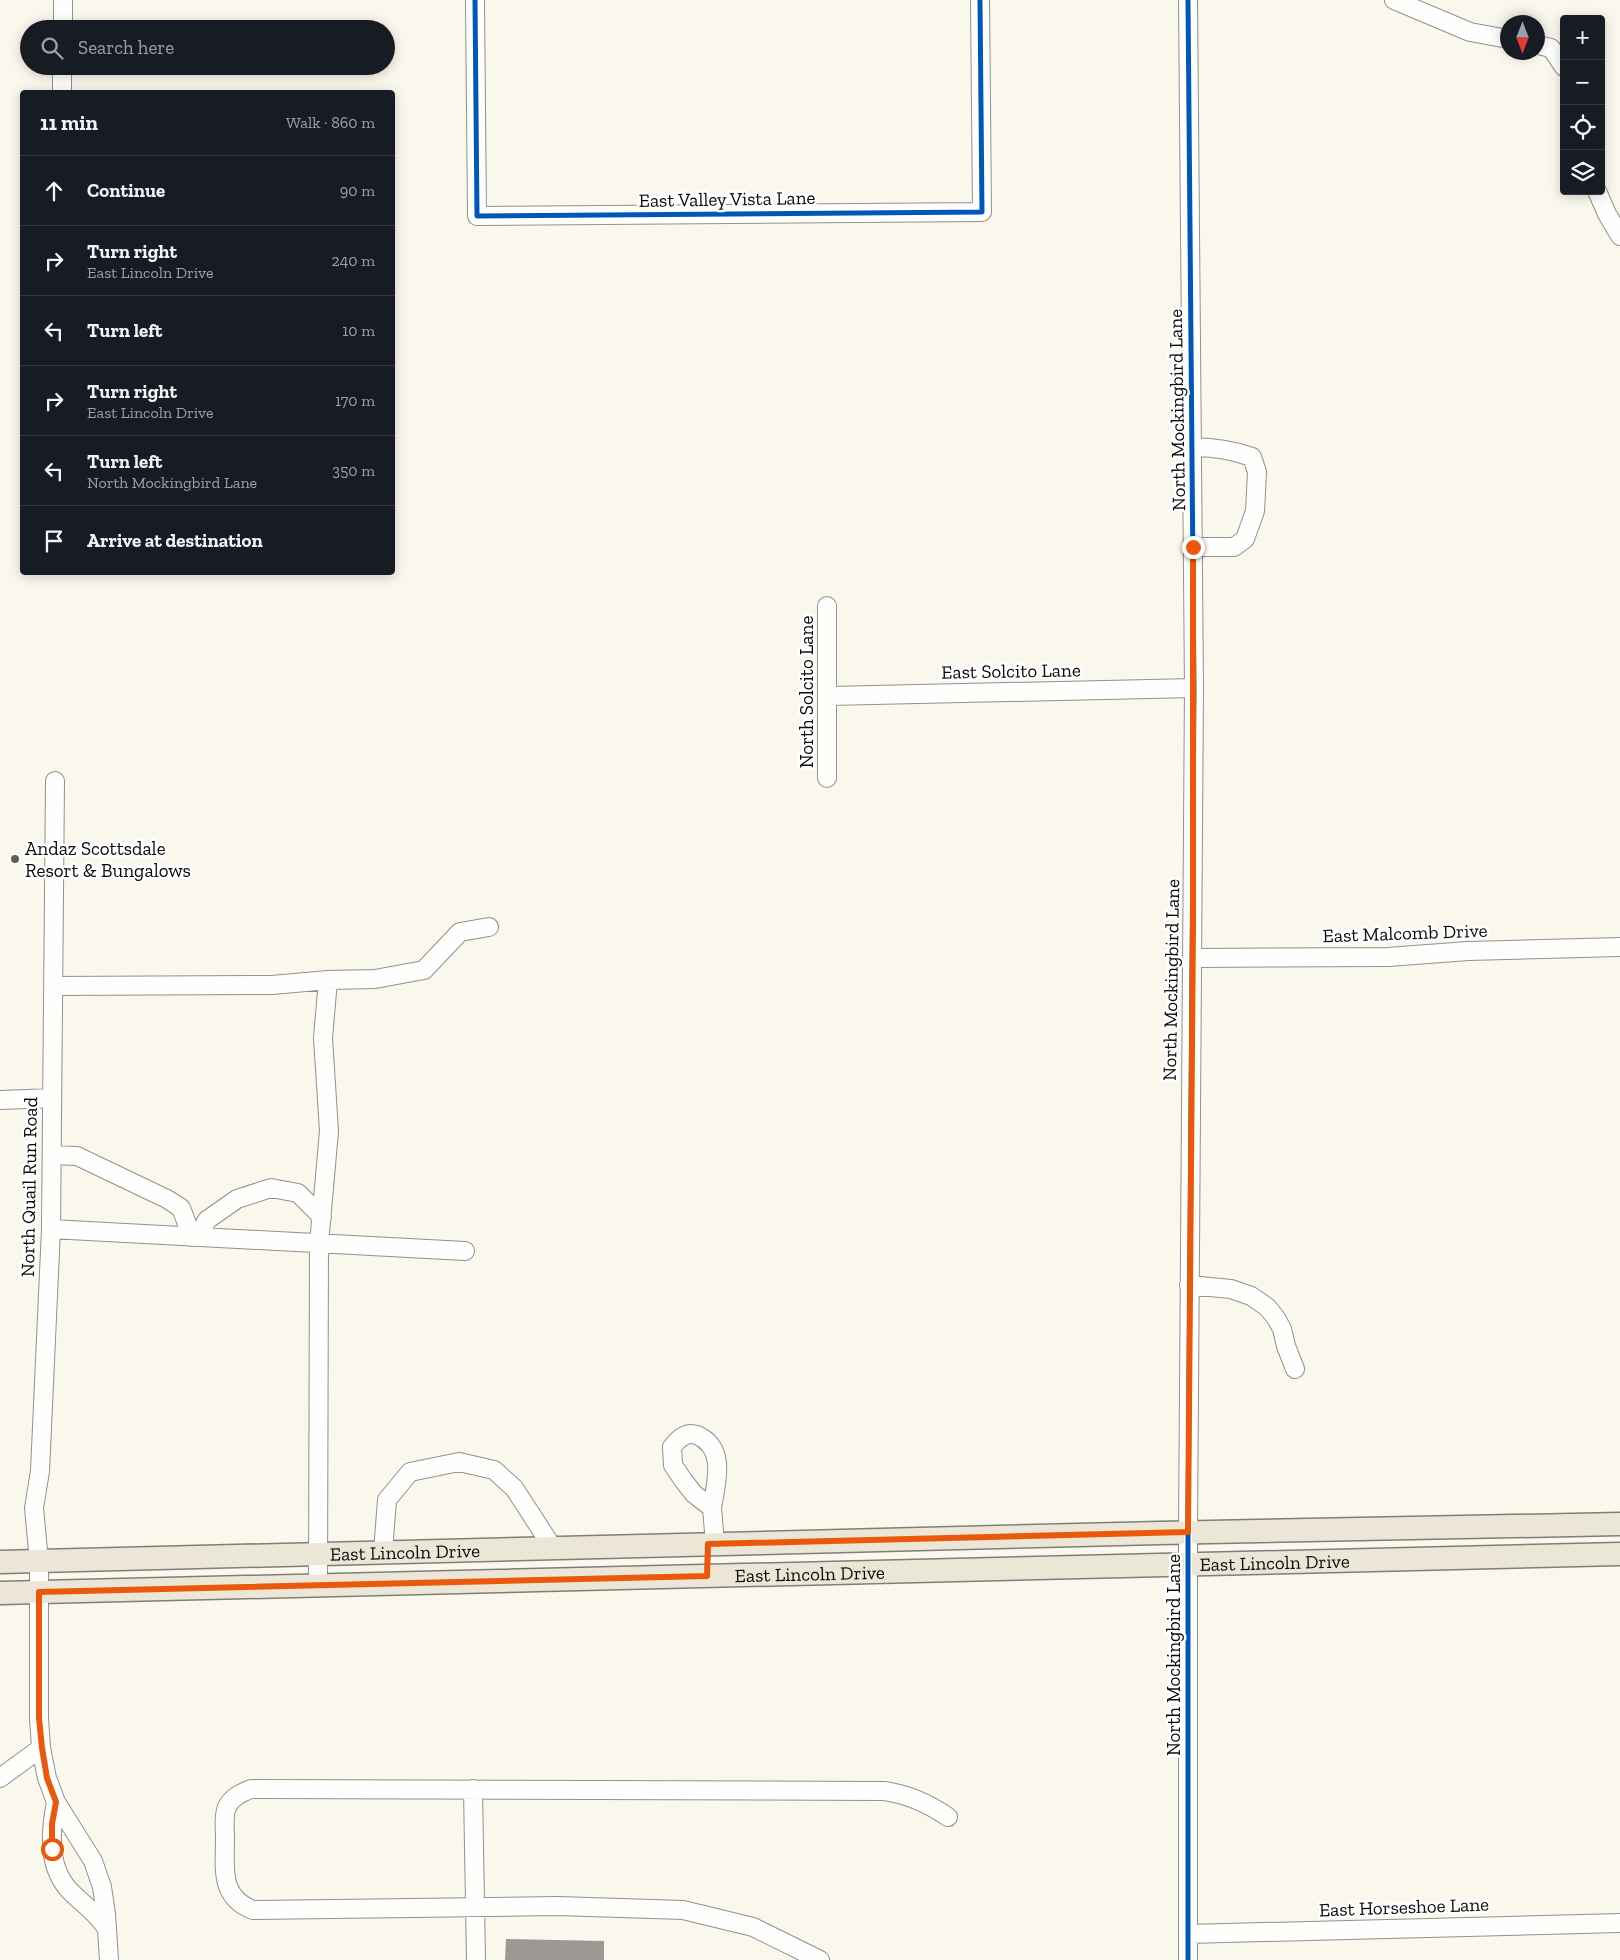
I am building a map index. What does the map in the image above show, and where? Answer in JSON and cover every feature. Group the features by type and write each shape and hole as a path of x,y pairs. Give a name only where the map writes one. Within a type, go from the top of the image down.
{"main road":[{"name":"East Lincoln Drive","path":"0,1562 1188,1532 1620,1524"},
{"path":"1588,1526 1588,1555"},
{"path":"707,1576 712,1544"},
{"name":"East Lincoln Drive","path":"0,1593 1620,1554"}],"street":[{"path":"63,0 63,20"},
{"name":"East Valley Vista Lane","path":"475,0 477,216 982,212 980,0"},
{"name":"North Mockingbird Lane","path":"1188,0 1194,688 1189,1286 1188,1960"},
{"path":"1394,0 1470,32 1500,38"},
{"path":"1545,47 1551,48 1560,61"},
{"path":"62,75 62,90"},
{"path":"1599,195 1620,236"},
{"path":"1192,447 1210,447 1235,451 1252,457 1257,472 1255,511 1245,539 1234,547 1193,547"},
{"name":"North Solcito Lane","path":"828,606 828,778"},
{"name":"East Solcito Lane","path":"829,696 1194,688"},
{"name":"North Quail Run Road","path":"55,781 52,1229 40,1471 34,1508 39,1562 39,1718 47,1778 56,1802 93,1861 102,1887 109,1960"},
{"path":"53,986 272,984 375,979 424,970 460,932 488,927"},
{"name":"East Malcomb Drive","path":"1192,958 1388,957 1468,951 1620,947"},
{"path":"318,1585 319,1244 328,1131 323,1038 328,980"},
{"path":"0,1100 52,1098"},
{"path":"52,1155 77,1156 167,1199 181,1208 195,1237"},
{"path":"195,1237 207,1220 236,1199 270,1188 298,1193 322,1216"},
{"path":"52,1229 465,1250"},
{"path":"1189,1286 1231,1289 1251,1296 1267,1308 1276,1318 1282,1329 1295,1370"},
{"path":"383,1552 387,1500 410,1472 459,1462 494,1470 514,1488 553,1548"},
{"path":"712,1508 712,1544"},
{"path":"0,1778 42,1748"},
{"path":"820,1960 753,1927 683,1910 558,1906 253,1910 243,1906 228,1889 225,1874 226,1808 233,1799 251,1789 884,1791 899,1793 917,1800 948,1817"},
{"path":"473,1789 476,1960"},
{"path":"56,1802 52,1824 52,1849 55,1865 62,1881 71,1893 98,1915 107,1929"},
{"name":"East Horseshoe Lane","path":"1188,1934 1620,1923"}],"building":[{"path":"506,1939 604,1941 604,1960 505,1960"}],"cycle path":[{"path":"475,0 477,216 982,212 980,0"},
{"path":"1188,0 1194,688 1188,1532 1188,1960"}],"place":[{"name":"Andaz Scottsdale Resort & Bungalows","path":"15,859"}],"route":[{"path":"52,1849 52,1824 56,1802 47,1778 39,1718 39,1592 707,1576 708,1544 1188,1532 1193,925 1193,547"}]}
